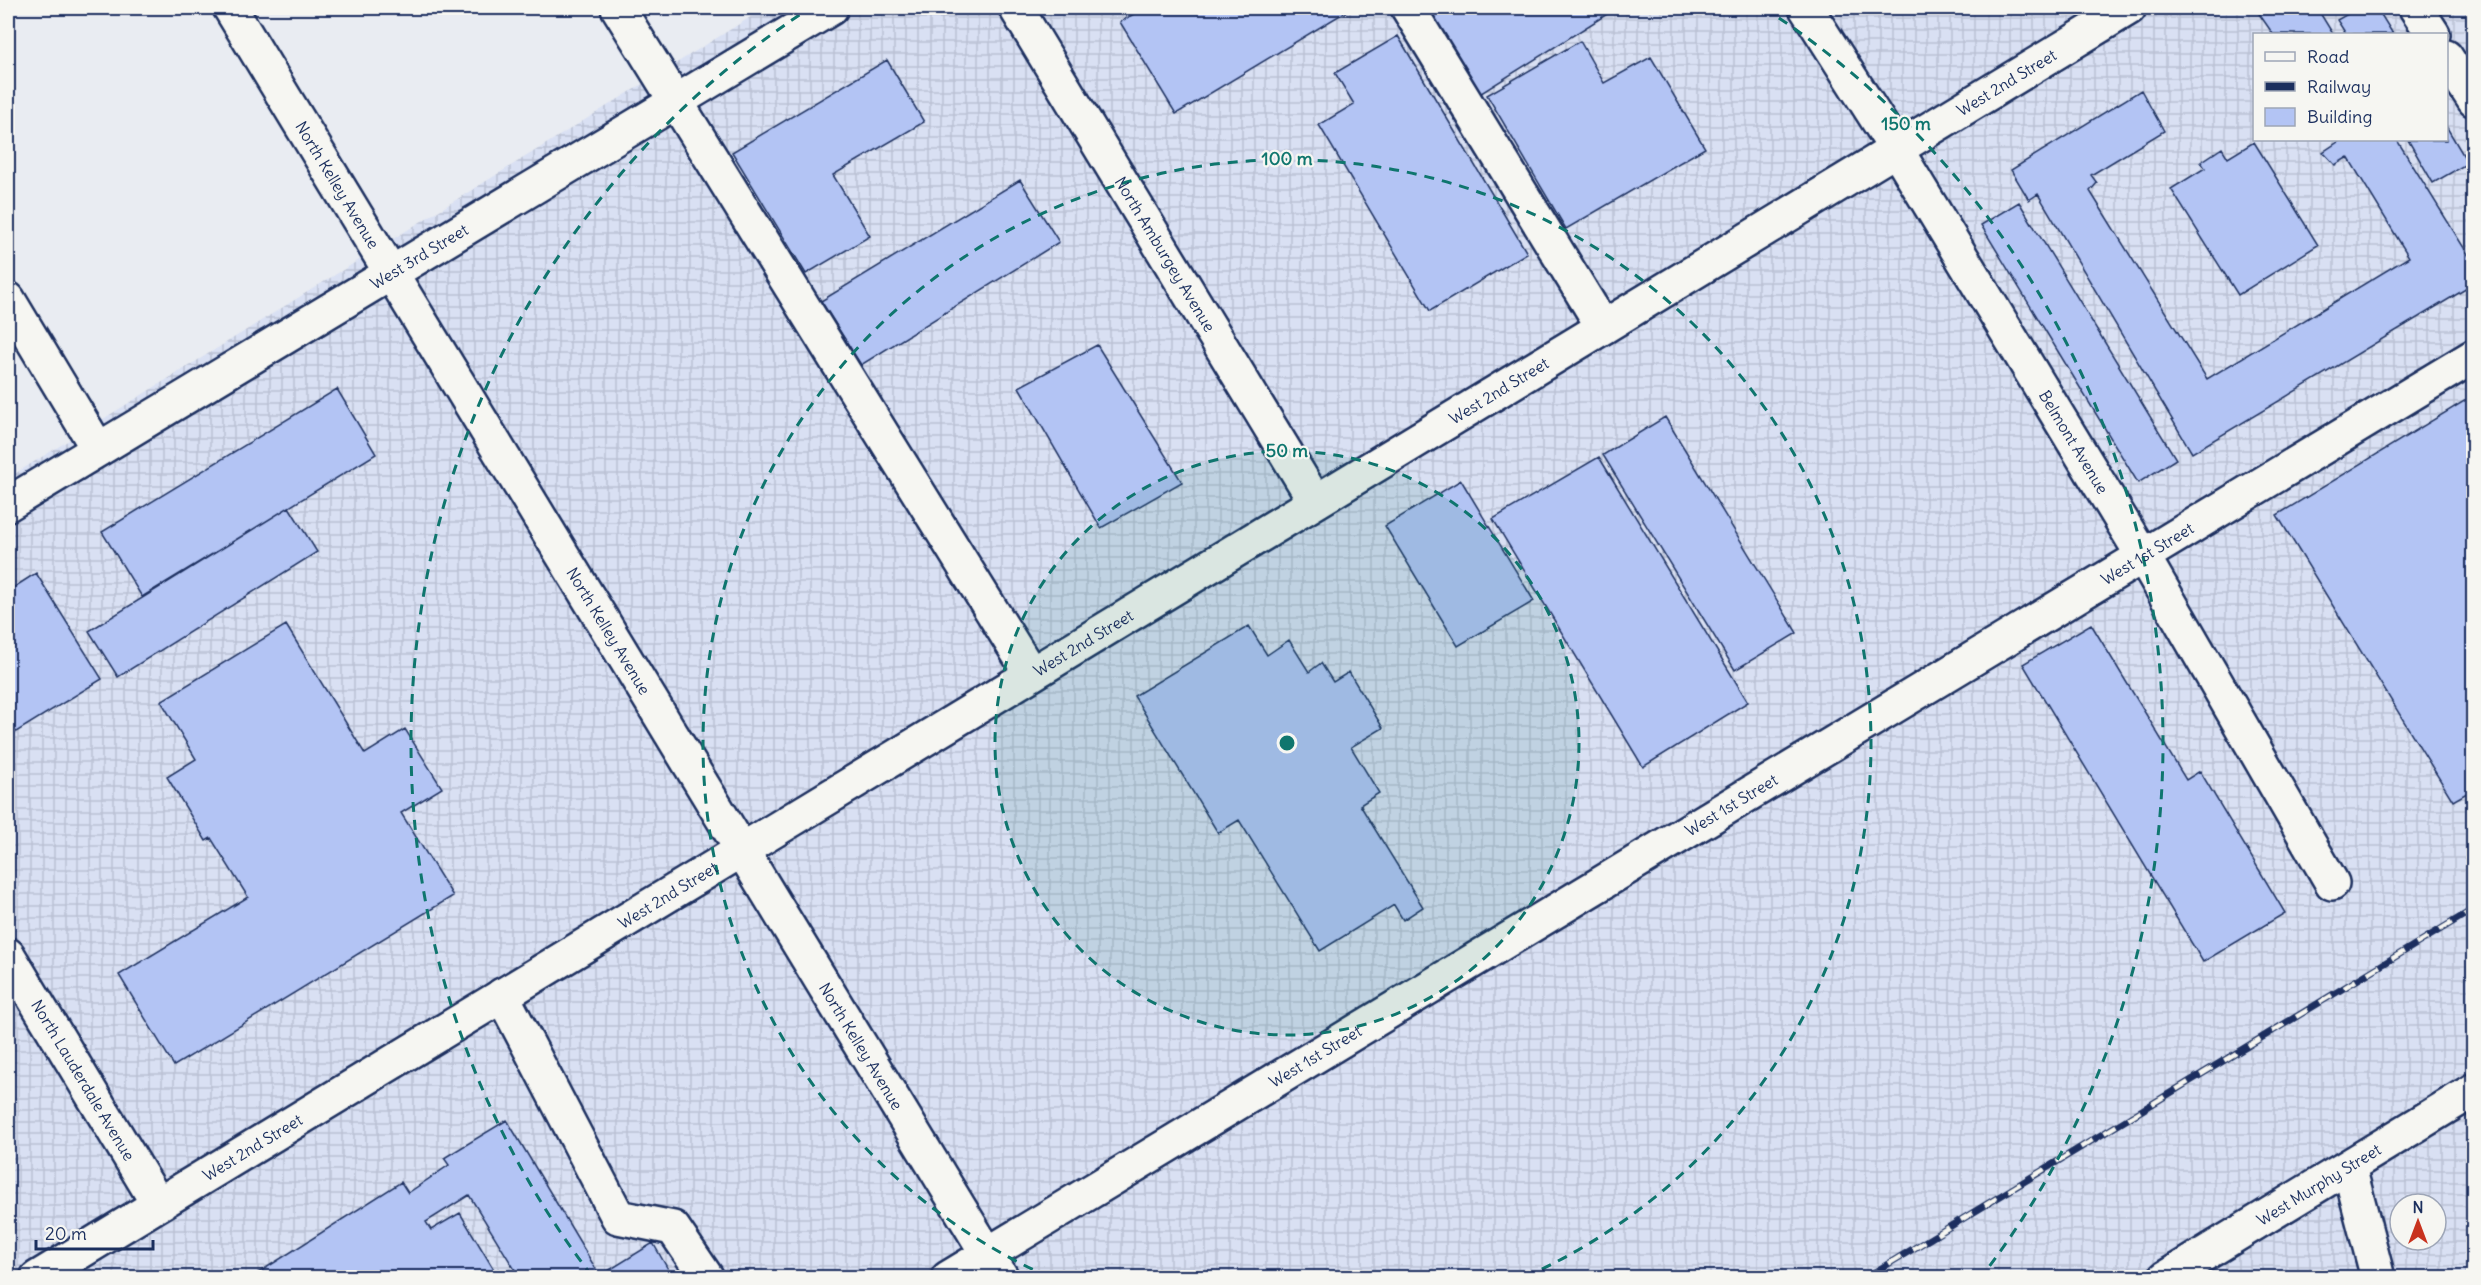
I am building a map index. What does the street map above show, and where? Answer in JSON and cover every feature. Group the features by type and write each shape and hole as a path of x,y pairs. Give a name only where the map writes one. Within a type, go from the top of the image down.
{"street":[{"name":"North Kelley Avenue","path":"230,8 995,1266"},
{"path":"618,8 1031,674"},
{"name":"West 3rd Street","path":"8,504 831,8"},
{"name":"North Amburgey Avenue","path":"1016,8 1315,501"},
{"path":"1408,8 1603,327"},
{"name":"Belmont Avenue","path":"1806,8 1896,149 2143,556 2332,883"},
{"name":"West 2nd Street","path":"37,1278 2129,8"},
{"path":"2416,8 2432,33"},
{"path":"2448,60 2474,100"},
{"path":"8,299 98,449"},
{"name":"West 1st Street","path":"948,1278 995,1266 2143,556 2474,356"},
{"name":"North Lauderdale Avenue","path":"8,956 158,1204"},
{"path":"502,995 618,1217 673,1228 707,1278"},
{"name":"West Murphy Street","path":"2165,1278 2474,1090"},
{"path":"2349,1167 2378,1278"}],"shaded area":[{"path":"765,8 2473,8 2473,1277 8,1278 8,478"}],"building":[{"path":"1144,8 1352,8 1176,114 1120,22"},
{"path":"1422,8 1610,8 1612,11 1475,97"},
{"path":"2255,8 2317,8 2332,33 2272,33"},
{"path":"2358,8 2377,8 2392,33 2345,33 2337,20"},
{"path":"1398,36 1527,253 1430,311 1319,125 1354,104 1335,73"},
{"path":"1580,41 1604,83 1651,57 1705,148 1566,229 1487,95"},
{"path":"887,60 924,122 833,175 870,236 806,274 732,152"},
{"path":"2141,90 2164,131 2091,175 2097,183 2090,191 2207,379 2409,257 2348,157 2335,165 2323,152 2340,141 2398,141 2474,264 2474,284 2192,453 2038,194 2029,200 2011,170"},
{"path":"2448,129 2468,163 2433,183 2409,141 2448,141"},
{"path":"2254,142 2318,245 2238,295 2171,189 2205,168 2201,162 2222,148 2228,158"},
{"path":"1020,180 1059,242 861,365 821,301"},
{"path":"2019,202 2176,459 2138,483 1981,225"},
{"path":"1097,345 1182,482 1101,528 1019,387"},
{"path":"337,389 376,454 142,597 102,532"},
{"path":"2474,395 2474,789 2453,801 2277,515"},
{"path":"1665,417 1797,633 1735,670 1603,455"},
{"path":"1599,457 1748,702 1643,767 1493,519"},
{"path":"1461,480 1534,601 1458,646 1385,526"},
{"path":"289,507 317,552 118,677 89,631"},
{"path":"36,573 102,679 8,737 8,591"},
{"path":"2091,624 2186,780 2200,771 2285,913 2203,962 2023,664"},
{"path":"286,625 365,754 405,729 442,788 401,813 453,896 174,1066 119,975 248,897 211,838 206,841 167,777 196,759 161,701"},
{"path":"1249,626 1267,655 1289,640 1309,672 1321,663 1333,682 1349,672 1383,728 1351,747 1379,793 1360,805 1423,907 1403,920 1394,905 1320,951 1239,820 1218,833 1134,696"},
{"path":"507,1120 600,1276 653,1243 673,1278 520,1278 469,1195 426,1222 431,1230 460,1213 499,1278 250,1278 401,1182 408,1193 449,1165 444,1158"}],"railway":[{"path":"1865,1278 2474,909"}]}
